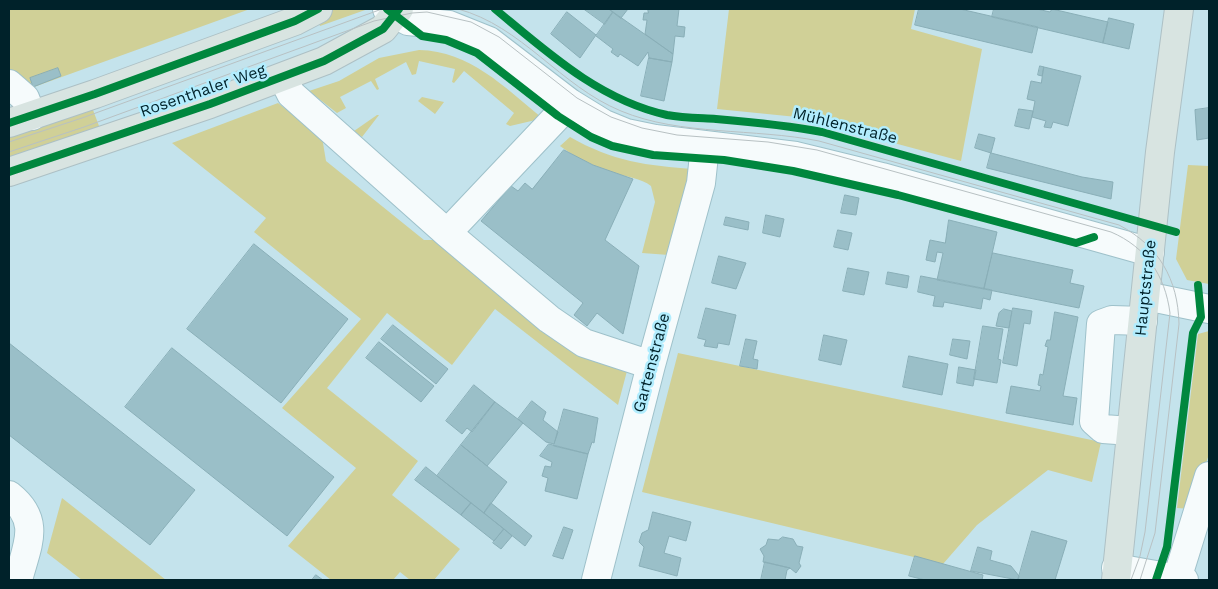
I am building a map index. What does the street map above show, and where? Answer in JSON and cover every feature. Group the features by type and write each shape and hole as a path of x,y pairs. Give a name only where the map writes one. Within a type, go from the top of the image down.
{"main road":[{"name":"Rosenthaler Weg","path":"21,120 295,20 318,9"},
{"name":"Hauptstraße","path":"1113,576 1131,431 1160,152 1179,9"},
{"name":"Rosenthaler Weg","path":"9,172 283,78 324,61 366,41 383,30 394,11"}],"street":[{"path":"394,11 408,21 449,26 489,41 570,103 604,124 626,133 705,146 760,150 832,164 1150,252"},
{"path":"283,78 291,94 447,233 549,319 584,344 651,365"},
{"path":"9,84 25,98 21,120"},
{"path":"447,233 570,103"},
{"name":"Gartenstraße","path":"596,580 651,365 701,184 705,146"},
{"path":"1131,431 1103,429 1094,421 1101,324 1144,308 1209,308"},
{"path":"1113,576 1180,579 1209,476"},
{"path":"9,496 18,502 28,516 31,529 18,580"}],"green space":[{"path":"9,9 250,9 9,96"},
{"path":"330,9 368,9 320,26 316,17"},
{"path":"729,9 915,9 911,29 982,49 961,161 797,117 717,109"},
{"path":"419,50 437,52 470,64 500,83 541,117 540,119 510,126 506,124 514,113 464,71 454,83 452,82 455,69 419,61 416,74 412,75 406,62 375,79 379,89 377,90 371,81 340,97 346,108 337,113 309,91 339,81 379,58"},
{"path":"422,97 444,102 435,114 418,101"},
{"path":"90,102 102,134 9,166 9,129"},
{"path":"278,103 322,137 326,161 424,240 435,240 627,371 618,405 495,309 452,365 387,313 327,388 418,461 392,495 460,549 434,580 410,580 400,572 393,580 331,580 288,546 356,468 282,408 361,319 254,232 266,218 172,143"},
{"path":"379,115 362,137 354,131"},
{"path":"570,137 600,152 630,161 695,169 669,255 642,253 655,202 651,186 638,179 614,173 586,162 560,146"},
{"path":"1188,165 1209,166 1209,284 1187,280 1176,259"},
{"path":"1209,331 1209,454 1191,509 1177,508 1198,334"},
{"path":"678,353 1101,442 1092,482 1048,470 977,525 943,564 642,492"},
{"path":"62,498 166,580 82,580 47,553"}],"building":[{"path":"584,9 609,9 613,12 605,24"},
{"path":"609,9 628,9 621,18"},
{"path":"648,9 679,9 677,26 685,27 684,37 675,36 673,54 645,34 647,20 643,20 644,13 648,13"},
{"path":"919,9 960,9 1038,27 1032,53 915,25"},
{"path":"994,9 1037,9 1050,12 1052,9 1108,22 1103,43 992,17"},
{"path":"567,12 596,35 580,58 551,34"},
{"path":"613,12 673,54 672,62 649,58 648,52 638,66 620,54 618,57 611,52 613,49 596,36"},
{"path":"1109,18 1134,24 1129,49 1103,43"},
{"path":"649,58 672,62 664,101 641,96"},
{"path":"1040,66 1044,67 1042,76 1038,75"},
{"path":"1044,67 1081,76 1068,126 1053,122 1051,128 1044,127 1046,121 1032,117 1035,101 1027,99 1031,81 1041,83"},
{"path":"58,68 61,76 33,87 30,78"},
{"path":"1209,108 1209,138 1197,140 1195,110"},
{"path":"1019,109 1033,111 1029,129 1015,126"},
{"path":"979,134 995,138 991,153 975,148"},
{"path":"564,150 593,165 633,179 605,240 639,266 623,334 597,313 587,326 574,315 583,303 481,221 511,186 518,191 525,183 532,189"},
{"path":"991,153 1082,177 1113,182 1111,199 987,168"},
{"path":"845,195 859,198 856,215 841,213"},
{"path":"766,215 784,219 780,237 763,233"},
{"path":"726,217 749,222 748,230 724,225"},
{"path":"949,220 997,232 984,289 937,280 943,253 937,252 935,262 926,260 930,240 945,243"},
{"path":"838,230 852,233 848,250 834,247"},
{"path":"254,244 348,319 281,403 187,329"},
{"path":"993,253 1073,270 1070,283 1084,286 1079,308 984,289"},
{"path":"719,256 746,263 736,289 712,283"},
{"path":"848,268 869,272 864,295 843,291"},
{"path":"888,272 909,276 907,288 886,284"},
{"path":"921,276 992,290 990,300 983,298 981,309 944,302 943,307 933,306 935,296 918,292"},
{"path":"706,308 736,315 729,345 718,343 717,348 704,346 706,340 698,338"},
{"path":"1013,308 1032,311 1030,324 1024,323 1017,366 1003,363"},
{"path":"1004,309 1012,311 1009,328 996,326 999,313"},
{"path":"1055,312 1078,317 1063,396 1077,398 1073,425 1006,413 1011,386 1040,391 1041,386 1038,385 1040,374 1043,375 1048,347 1045,346 1047,340 1050,340"},
{"path":"393,325 448,369 436,384 381,339"},
{"path":"983,326 1003,329 998,359 1001,360 997,383 974,379"},
{"path":"824,335 847,340 841,365 819,360"},
{"path":"746,339 757,341 753,359 758,360 757,369 740,366"},
{"path":"953,339 970,341 967,359 950,355"},
{"path":"379,342 434,386 421,402 366,358"},
{"path":"9,343 195,490 150,545 9,435"},
{"path":"172,348 334,477 287,536 125,407"},
{"path":"909,356 948,364 942,395 903,387"},
{"path":"959,367 976,370 973,386 957,383"},
{"path":"474,385 495,402 472,432 467,428 462,434 446,421"},
{"path":"532,401 546,412 543,420 558,432 554,444 546,442 518,419"},
{"path":"495,402 523,423 487,466 461,445"},
{"path":"564,409 598,418 594,443 592,442 588,454 554,446"},
{"path":"549,444 588,454 577,499 545,491 548,478 542,476 545,466 551,467 552,462 540,456"},
{"path":"461,445 507,482 484,513 437,476"},
{"path":"426,467 471,503 461,515 415,480"},
{"path":"471,503 504,529 494,541 461,515"},
{"path":"491,503 532,536 525,546 484,513"},
{"path":"653,512 691,522 686,541 669,536 664,553 681,558 677,576 639,566 644,547 639,542 642,533 648,530"},
{"path":"564,527 573,530 563,559 553,556"},
{"path":"504,529 512,536 501,549 493,543"},
{"path":"1032,531 1067,541 1055,580 1018,580"},
{"path":"783,537 793,539 797,546 803,547 799,563 801,566 796,573 790,568 763,562 764,556 760,549 766,545 768,539 778,540"},
{"path":"978,547 992,551 990,560 1011,566 1019,576 1018,580 971,571"},
{"path":"915,556 983,575 982,580 925,580 909,576"},
{"path":"765,562 790,568 787,570 785,580 761,580"},
{"path":"316,575 323,580 312,580"}],"tram line":[{"path":"9,142 82,118 382,9"},
{"path":"458,9 481,17 502,29 599,100 621,111 644,119 693,128 769,134 819,141 1119,225 1145,243 1164,266 1170,278 1175,292 1179,324 1155,533 1140,580"},
{"path":"9,152 84,127 374,21 412,13 427,12 471,22 499,37 577,98 611,117 642,128 677,135 768,142 817,150 1111,232 1134,246 1152,264 1164,286 1170,313 1145,532 1140,556 1131,580"}],"cycle path":[{"path":"9,123 95,94 295,21 318,9"},
{"path":"387,9 422,36 446,40 477,53 558,116 591,137 612,146 653,155 724,160 793,171 898,195 1076,243 1094,237"},
{"path":"9,172 210,104 324,61 383,29 399,9"},
{"name":"Mühlenstraße","path":"495,9 534,42 575,72 596,86 642,108 673,116 795,127 822,132 1176,232"},
{"path":"1156,580 1167,547 1193,333 1201,317 1198,285"}]}
